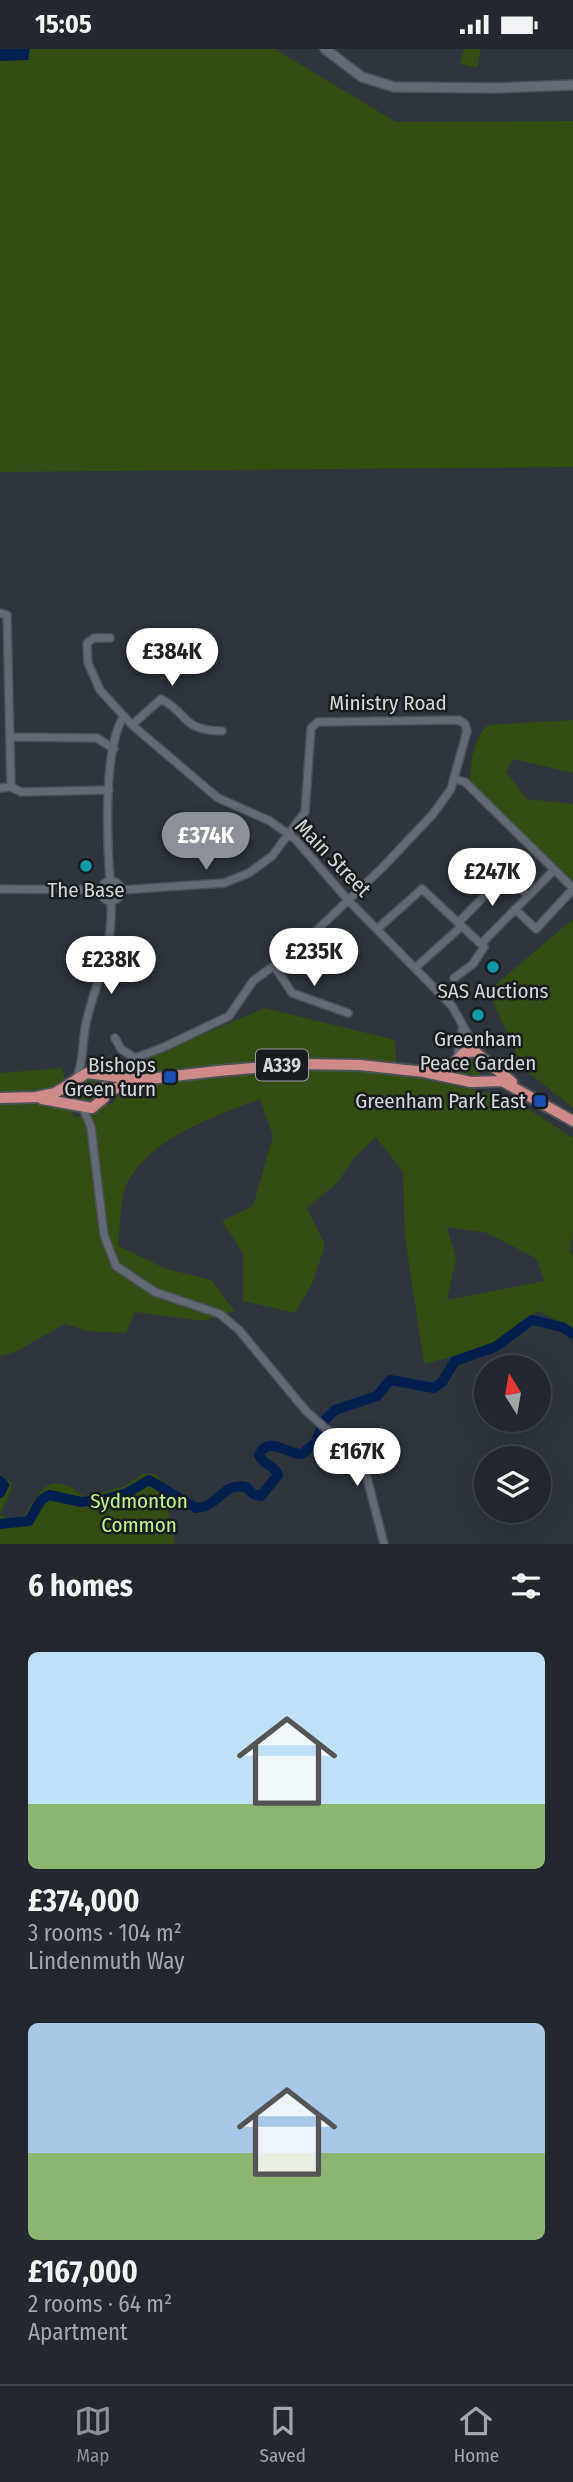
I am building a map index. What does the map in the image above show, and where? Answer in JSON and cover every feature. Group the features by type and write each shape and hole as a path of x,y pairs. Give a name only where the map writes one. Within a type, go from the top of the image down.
{"highway":[{"path":"518,1087 502,1081 466,1082 458,1076 456,1061 464,1053 480,1054 518,1087 573,1121"},
{"path":"479,1080 486,1065 480,1054"},
{"name":"A339","path":"424,1072 444,1069 456,1061"},
{"name":"A339","path":"95,1075 139,1080 301,1065 360,1065 424,1072 466,1082"},
{"path":"0,1098 36,1097 80,1106 97,1106 106,1092 95,1075 36,1097"},
{"name":"A339","path":"106,1092 139,1080"},
{"path":"74,1081 72,1096 80,1106"}],"street":[{"path":"325,49 362,76 401,88 573,85"},
{"path":"3,614 11,737 11,787"},
{"name":"Main Street","path":"110,638 94,638 87,643 86,651 100,690 132,725 218,798 270,821 290,835 348,900 452,1006 480,1054"},
{"path":"132,725 161,699 199,730 222,731"},
{"path":"110,880 109,790 114,749 124,716"},
{"name":"Ministry Road","path":"290,835 305,812 308,800 311,728 318,722 459,720 465,724 467,731 456,779"},
{"path":"11,737 97,738 114,749"},
{"path":"115,1038 121,1049 135,1058 229,1016 253,981 275,967 316,933 421,829 456,779 465,782 573,889 536,929 516,909"},
{"path":"0,788 11,787 21,792 109,790"},
{"path":"121,890 203,886 233,880 265,862 290,835"},
{"path":"495,854 508,865 510,880 528,895"},
{"path":"481,944 554,870"},
{"path":"110,880 116,882 121,890 117,899 111,901 105,899 100,890 102,884 110,880"},
{"path":"415,968 496,884 510,880"},
{"path":"0,889 100,890"},
{"path":"377,929 422,889 484,947 473,964 454,978"},
{"path":"74,1081 83,1052 87,1020 107,958 112,923 111,901"},
{"path":"275,967 292,993 348,1013"},
{"path":"456,1061 463,1025"},
{"path":"83,1052 95,1075"},
{"path":"80,1106 91,1127 104,1235 116,1266 155,1291 220,1314 239,1330 306,1411 330,1430 362,1462 384,1544"},
{"path":"91,1127 97,1106"}],"green space":[{"path":"0,49 275,49 396,122 573,121 573,467 0,472"},
{"path":"464,49 481,49 477,68 460,64"},
{"path":"573,720 573,773 513,759 506,772 527,799 573,804 573,883 470,781 476,743 488,725"},
{"path":"573,919 573,1108 523,1068 488,991"},
{"path":"265,1008 395,1040 397,1074 510,1097 573,1138 573,1231 570,1252 573,1254 573,1328 538,1311 494,1346 424,1364 405,1237 403,1172 376,1137 354,1158 338,1182 307,1208 325,1245 312,1284 295,1313 243,1301 243,1253 222,1221 253,1206 273,1136 260,1099 186,1130 153,1152 128,1181 121,1212 118,1246 167,1269 211,1280 235,1311 203,1321 135,1312 126,1333 88,1331 65,1324 15,1352 0,1356 0,1073 62,1068 74,1118 113,1103 142,1060","holes":["447,1227 487,1233 537,1259 544,1281 447,1300 456,1259"]},
{"path":"471,1056 479,1059 482,1067 479,1075 471,1078 463,1075 460,1067 463,1059"},
{"path":"87,1077 97,1080 100,1090 97,1100 87,1103 77,1100 74,1090 77,1080"},
{"name":"Sydmonton Common","path":"142,1474 155,1474 162,1481 175,1544 0,1544 0,1514 9,1520 24,1516 40,1492 51,1484 69,1486 86,1496 123,1487"},
{"path":"0,1475 11,1482 11,1491 0,1514"}],"water":[{"path":"0,49 30,49 28,60 0,61"}],"waterway":[{"path":"0,1524 29,1521 41,1500 49,1495 81,1502 106,1499 127,1493 149,1480 196,1508 210,1504 225,1491 238,1486 246,1487 253,1494 261,1496 278,1475 259,1455 263,1449 273,1446 302,1454 316,1442 324,1421 335,1410 377,1396 390,1380 434,1388 442,1382 455,1361 495,1347 532,1320 562,1327 573,1334"},
{"path":"0,1481 4,1485 0,1493"}],"place":[{"name":"The Base","path":"86,866"},
{"name":"SAS Auctions","path":"493,967"},
{"name":"Greenham Peace Garden","path":"478,1015"},
{"name":"Bishops Green turn","path":"170,1077"},
{"name":"Greenham Park East","path":"540,1101"}]}
